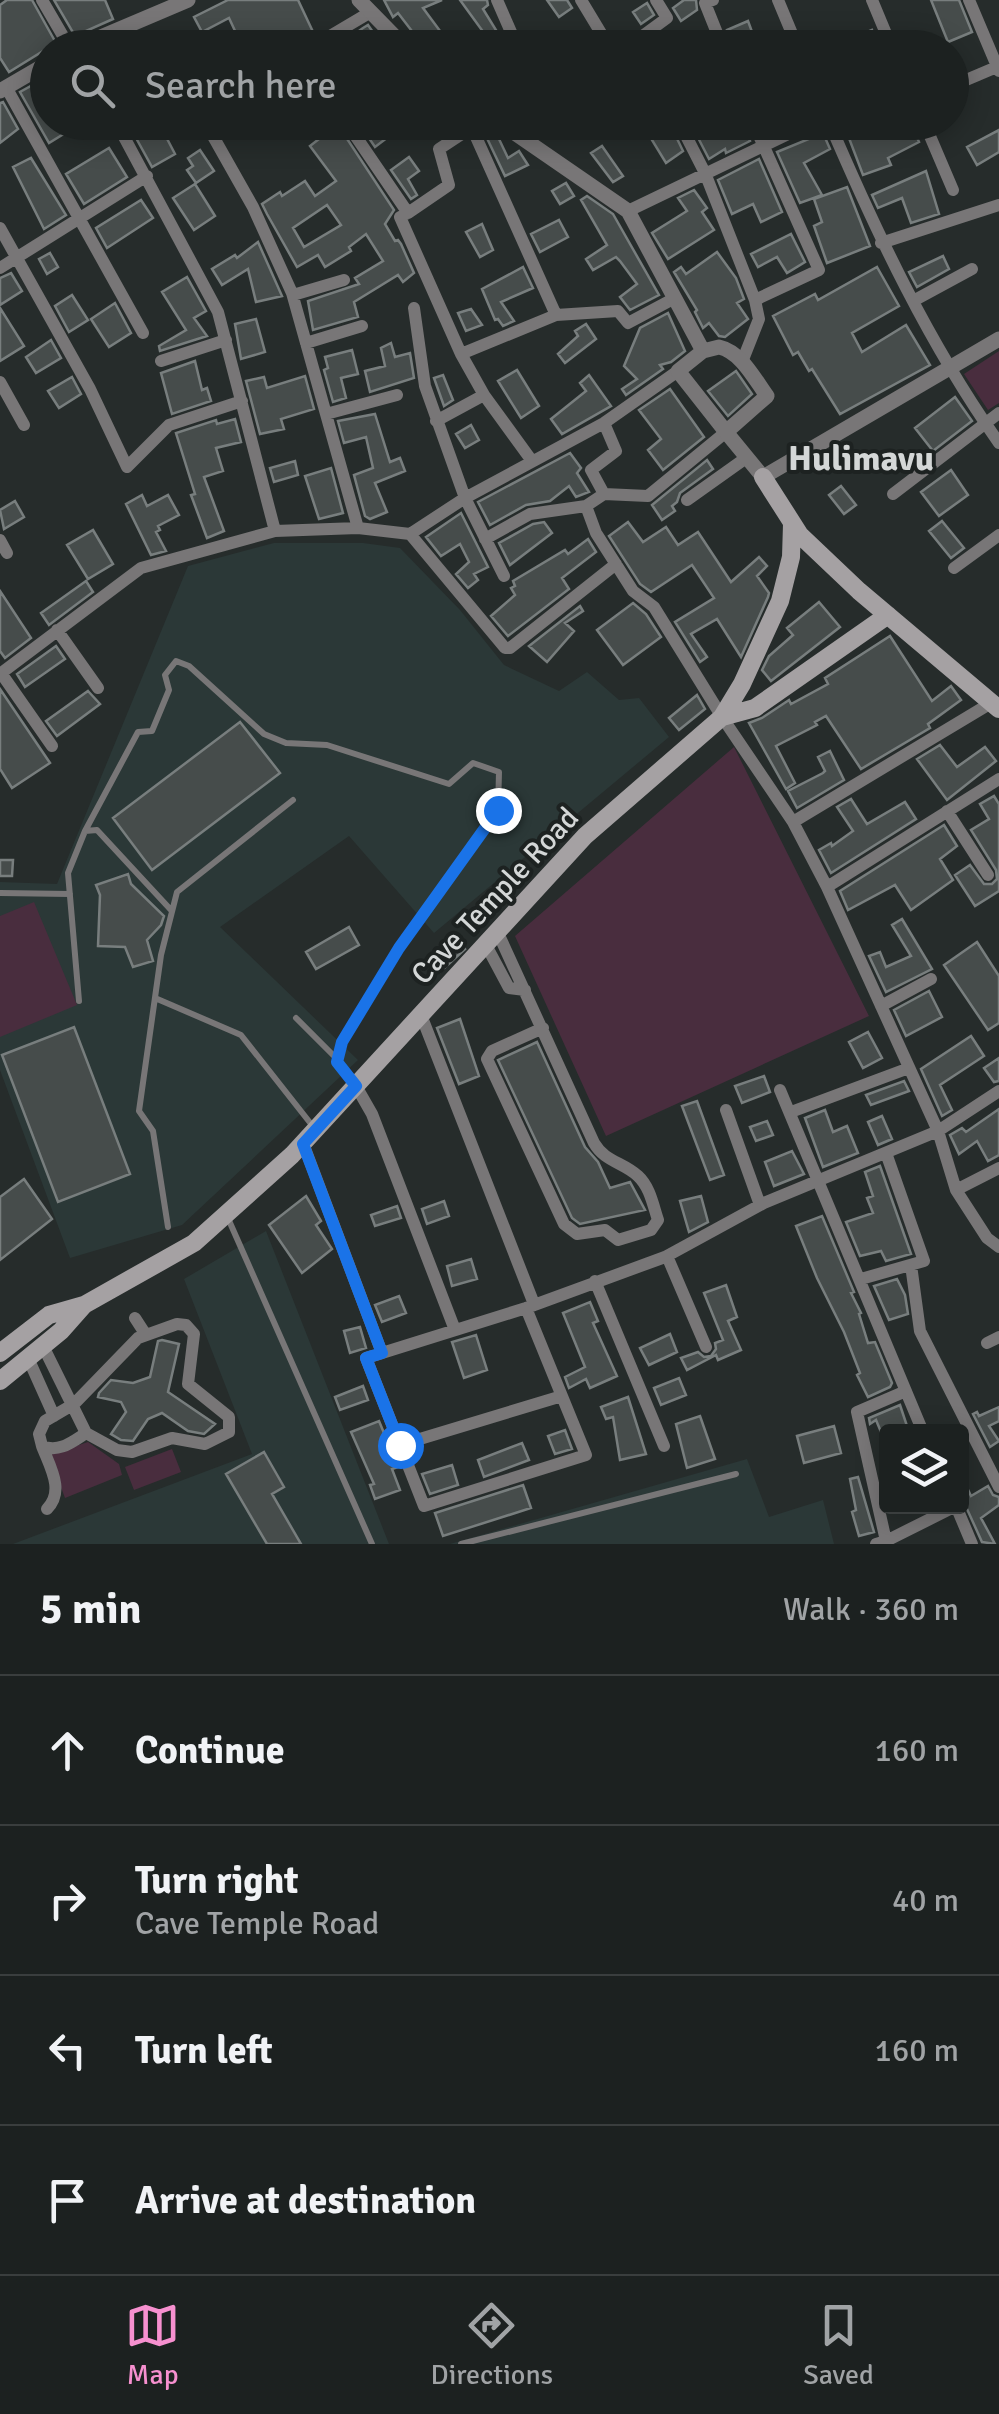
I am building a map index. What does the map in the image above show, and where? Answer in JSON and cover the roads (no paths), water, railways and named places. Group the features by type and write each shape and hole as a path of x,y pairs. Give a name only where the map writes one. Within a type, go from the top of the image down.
{"main road":[{"path":"762,478 792,524 836,568 995,706"},
{"name":"Cave Temple Road","path":"0,1352 49,1315 84,1305 194,1242 227,1215 309,1137 586,836 722,717 742,684 780,601 791,556 792,524"},
{"name":"Cave Temple Road","path":"722,717 755,708 888,615"},
{"name":"Cave Temple Road","path":"0,1381 62,1332 84,1305"}],"street":[{"path":"42,0 61,30"},
{"path":"116,30 188,0"},
{"path":"496,0 510,30"},
{"path":"581,0 599,30"},
{"path":"652,30 667,18 656,0"},
{"path":"713,0 705,3 716,30"},
{"path":"778,0 790,30"},
{"path":"872,0 884,30"},
{"path":"969,0 998,68 969,79"},
{"path":"333,30 364,6 388,30"},
{"path":"30,73 3,89 30,135"},
{"path":"33,140 143,334"},
{"path":"126,140 218,312 275,531"},
{"path":"215,140 253,207 293,295 358,528"},
{"path":"358,140 408,213"},
{"path":"452,140 438,149 449,185 400,217 461,354 484,395 532,461"},
{"path":"482,140 556,315"},
{"path":"533,140 628,211 702,351"},
{"path":"688,140 705,173 755,300 758,320 742,362"},
{"path":"755,300 819,270 760,140"},
{"path":"628,211 775,140"},
{"path":"837,140 881,243 999,444"},
{"path":"932,140 953,190"},
{"path":"0,268 146,176"},
{"path":"881,243 999,205"},
{"path":"0,228 90,389 127,467 170,424 242,401"},
{"path":"914,301 972,269"},
{"path":"293,295 344,280"},
{"path":"461,354 556,315 618,311 628,323 675,298"},
{"path":"414,308 425,386 436,421 465,498 504,576"},
{"path":"306,343 362,326"},
{"path":"678,371 762,478 999,339"},
{"path":"160,361 226,340"},
{"path":"52,746 1,674 142,568 275,531 358,528 410,534 465,498 604,423 702,351 730,349 767,396 648,496 604,494 586,506 530,514 485,539"},
{"path":"0,382 24,425"},
{"path":"326,414 396,395"},
{"path":"436,421 484,395"},
{"path":"892,494 999,413"},
{"path":"604,423 616,451 591,470 604,494"},
{"path":"687,500 746,458"},
{"path":"586,506 596,533 633,591 654,607 792,822 938,1131 956,1190 988,1238 999,1247"},
{"path":"410,534 504,648 510,648 616,564"},
{"path":"954,568 999,534"},
{"path":"57,630 98,688"},
{"path":"792,822 995,706"},
{"path":"826,888 999,779"},
{"path":"947,811 988,874"},
{"path":"492,939 509,988 525,990 543,1028 600,1154 637,1174 648,1190 658,1220 650,1230 618,1240 601,1228 577,1234 564,1224 487,1059 492,1051 543,1028"},
{"path":"882,1006 931,979"},
{"path":"421,1015 530,1306 562,1396 586,1455 424,1506 366,1358 530,1306 666,1256 760,1205 938,1131 999,1092"},
{"path":"791,1112 909,1068"},
{"path":"356,1086 372,1114 454,1330"},
{"path":"780,1090 920,1424"},
{"path":"726,1110 760,1205"},
{"path":"309,1137 382,1353"},
{"path":"861,1279 924,1261 886,1153"},
{"path":"956,1190 999,1168"},
{"path":"666,1256 706,1347"},
{"path":"911,1265 920,1330 999,1487"},
{"path":"595,1281 664,1446"},
{"path":"135,1318 146,1335"},
{"path":"36,1352 74,1404 86,1433 116,1450 132,1452 172,1438 205,1444 228,1432 229,1416 188,1384 194,1334 186,1325 177,1324 138,1338 74,1404 46,1421 39,1434 57,1490 55,1501 47,1509"},
{"path":"36,1352 54,1416"},
{"path":"906,1391 857,1412 881,1543 956,1506 972,1544"},
{"path":"400,1445 562,1396"},
{"path":"42,1446 64,1446 86,1433"}],"lane":[{"path":"79,1001 68,873 85,831 138,732 152,731 169,690 165,675 176,661 189,666 264,734 286,744 327,746 448,784 474,763 499,772 498,810 399,948 342,1042 338,1059"},
{"path":"168,1226 153,1131 139,1111 161,955 177,892 293,800"},
{"path":"85,831 97,830 172,910"},
{"path":"0,894 70,894"},
{"path":"155,998 241,1035 309,1137"},
{"path":"296,1018 338,1059 342,1071 356,1086"},
{"path":"227,1215 372,1544"},
{"path":"461,1544 736,1474"}],"district":[{"name":"Hulimavu","path":"861,458"}]}
